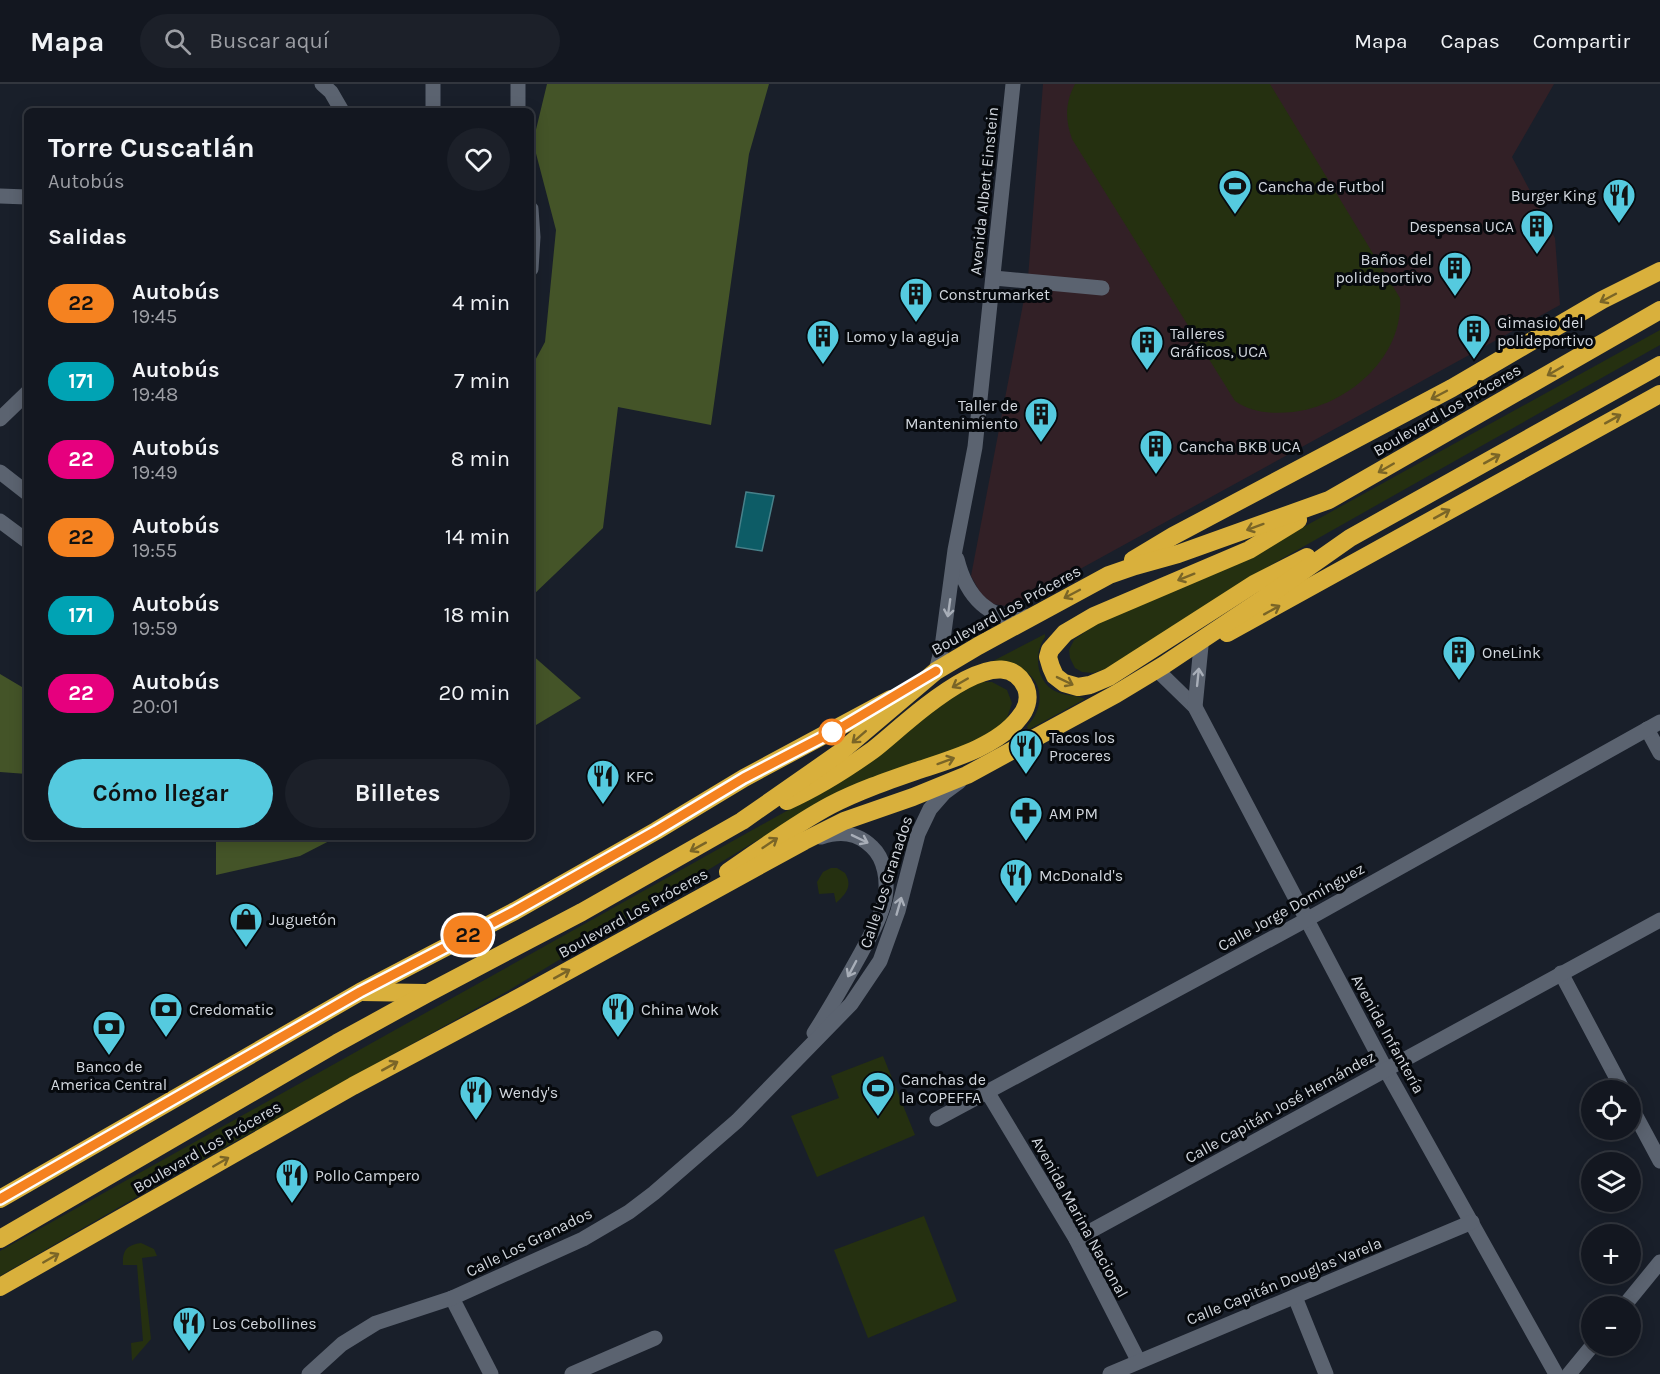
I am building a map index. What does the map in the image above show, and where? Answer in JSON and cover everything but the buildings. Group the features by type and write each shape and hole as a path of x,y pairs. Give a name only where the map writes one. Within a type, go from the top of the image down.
{"highway":[{"path":"1109,575 1173,536 1452,388 1602,300 1660,271"},
{"name":"Boulevard Los Próceres","path":"0,1239 337,1043 582,912 742,821 838,754 936,671 1034,615 1109,575 1178,554 1329,500 1660,310"},
{"name":"Boulevard Los Próceres","path":"0,1287 353,1086 804,841 844,821 968,775 1116,694 1269,595 1350,538 1660,365"},
{"path":"1160,667 1249,623 1660,394"},
{"path":"1329,500 1249,550 1094,616 1065,633 1050,650 1048,657 1055,676 1064,683 1078,687 1110,677 1254,584 1350,538"},
{"path":"653,924 785,833 831,806 864,790 975,750 1010,729 1022,716 1028,702 1026,688 1022,681 1008,671 996,669 970,678 944,693 884,742 829,780 742,821"},
{"path":"0,1199 360,992 515,911 744,778 842,727 936,671"},
{"path":"360,992 428,993"}],"street":[{"path":"322,84 340,108"},
{"path":"433,84 433,108"},
{"path":"518,84 518,108"},
{"name":"Avenida Albert Einstein","path":"936,671 947,619 955,550 975,447 1013,84"},
{"path":"0,196 24,197"},
{"path":"994,278 1102,288"},
{"path":"0,419 24,396"},
{"path":"0,472 24,491"},
{"path":"0,521 24,539"},
{"name":"Avenida Albert Einstein","path":"955,550 960,572 968,590 979,602 990,611 1004,617 1034,615"},
{"path":"1195,707 1201,646"},
{"name":"Avenida Infantería","path":"1160,667 1195,707 1386,1070 1556,1374"},
{"path":"1653,725 1660,753"},
{"name":"Calle Jorge Domínguez","path":"937,1119 1306,920 1653,725"},
{"name":"Calle Los Granados","path":"309,1374 342,1344 376,1323 452,1298 584,1239 628,1212 696,1158 737,1121 850,1004 880,961 898,911 918,834 930,809 944,794 968,775"},
{"name":"Calle Los Granados","path":"798,1060 870,935 881,910 886,889 882,858 864,839 857,835 833,833 804,841"},
{"name":"Calle Capitán José Hernández","path":"1076,1239 1660,920"},
{"path":"1561,973 1618,1080"},
{"name":"Avenida Marina Nacional","path":"988,1093 1076,1239 1138,1360"},
{"path":"1641,1126 1660,1161"},
{"name":"Calle Capitán Douglas Varela","path":"1110,1374 1138,1360 1472,1222"},
{"path":"1632,1296 1660,1262"},
{"path":"1295,1297 1326,1374"},
{"path":"452,1298 491,1374"},
{"path":"572,1374 655,1338"},
{"path":"1569,1374 1584,1356"}],"shaded area":[{"path":"1043,84 1554,84 1512,157 1555,238 1560,305 1011,607 993,604 981,594 971,576 1028,278"}],"green space":[{"path":"547,84 769,84 749,154 711,425 618,407 603,528 534,594 534,362 545,342 556,230 534,146"},
{"name":"Cancha de Futbol","path":"1075,84 1270,84 1400,298 1399,320 1393,340 1369,374 1333,400 1314,408 1293,412 1262,412 1235,401 1072,139 1067,111"},
{"path":"1660,330 1660,345 1269,566 1179,626 1105,669 1093,673 1082,672 1075,668 1069,650 1074,640 1103,619 1253,555"},
{"path":"1045,634 1038,660 1045,682 1057,692 1085,699 1028,730 1027,726 1039,705 1035,681 1022,670 994,664 993,661"},
{"path":"534,657 581,698 534,726"},
{"path":"0,674 24,688 24,774 0,772"},
{"path":"982,682 992,682 1007,690 1012,703 1006,721 983,739 823,804 756,841 506,992 180,1172 0,1276 0,1251 840,781 930,713 969,687"},
{"path":"216,840 331,840 300,856 216,875"},
{"path":"837,868 845,873 848,882 845,893 836,903 834,893 819,894 817,882 823,872"},
{"path":"883,1056 915,1135 817,1177 791,1116 839,1098 831,1076"},
{"path":"924,1216 957,1301 868,1338 834,1250"},
{"path":"141,1243 154,1249 157,1256 142,1258 151,1339 132,1361 131,1343 143,1341 137,1265 123,1265 123,1260 126,1249"}],"water":[{"path":"746,492 774,496 762,551 736,547"}],"bus line":[{"name":"22","path":"0,1199 360,992 515,911 744,778 888,701 936,671"}],"place":[{"name":"Cancha de Futbol","path":"1235,215"},
{"name":"Burger King","path":"1619,224"},
{"name":"Despensa UCA","path":"1537,255"},
{"name":"Baños del polideportivo","path":"1455,297"},
{"name":"Construmarket","path":"916,323"},
{"name":"Gimasio del polideportivo","path":"1474,360"},
{"name":"Lomo y la aguja","path":"823,365"},
{"name":"Talleres Gráficos, UCA","path":"1147,371"},
{"name":"Taller de Mantenimiento","path":"1041,443"},
{"name":"Cancha BKB UCA","path":"1156,475"},
{"name":"OneLink","path":"1459,681"},
{"name":"Tacos los Proceres","path":"1026,775"},
{"name":"KFC","path":"603,805"},
{"name":"AM PM","path":"1026,842"},
{"name":"McDonald's","path":"1016,904"},
{"name":"Juguetón","path":"246,948"},
{"name":"Credomatic","path":"166,1038"},
{"name":"China Wok","path":"618,1038"},
{"name":"Banco de America Central","path":"109,1056"},
{"name":"Canchas de la COPEFFA","path":"878,1117"},
{"name":"Wendy's","path":"476,1121"},
{"name":"Pollo Campero","path":"292,1204"},
{"name":"Los Cebollines","path":"189,1352"}]}
